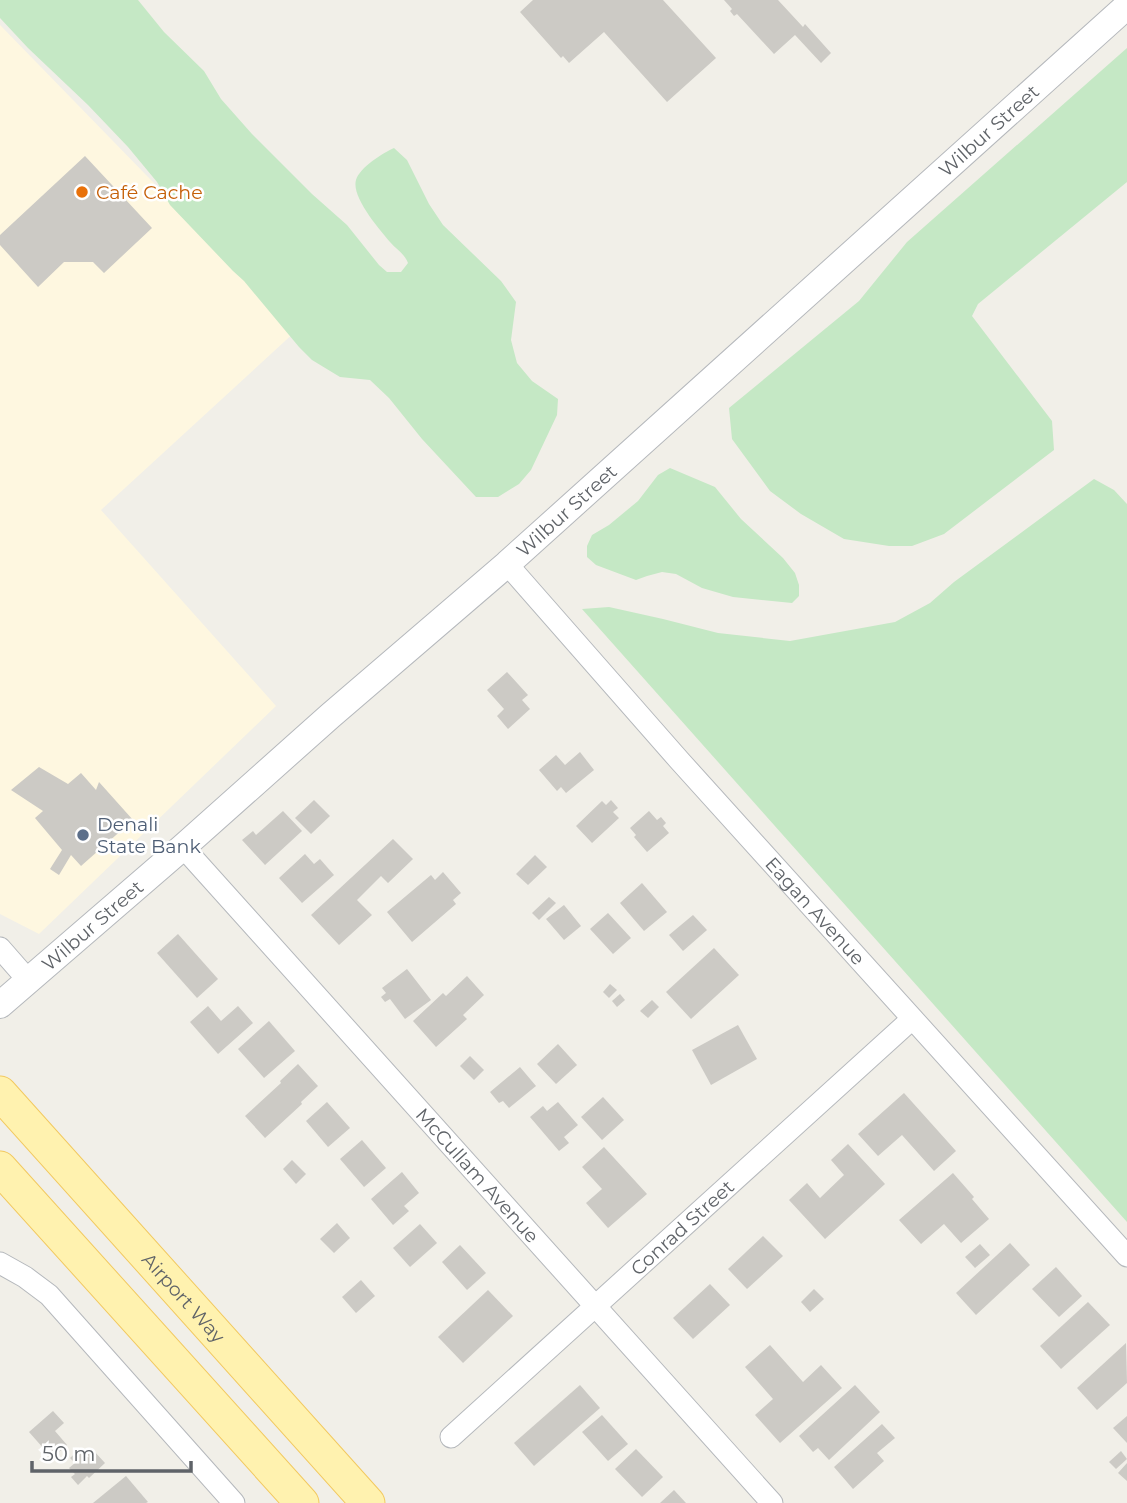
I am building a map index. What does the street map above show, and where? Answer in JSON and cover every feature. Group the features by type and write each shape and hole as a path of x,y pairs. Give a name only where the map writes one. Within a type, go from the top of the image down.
{"main road":[{"name":"Airport Way","path":"0,1093 368,1503"},
{"path":"0,1168 302,1503"}],"street":[{"name":"Wilbur Street","path":"0,1005 507,564 1127,6"},
{"name":"Eagan Avenue","path":"507,564 679,760 1127,1256"},
{"name":"McCullam Avenue","path":"183,847 772,1503"},
{"path":"2,950 28,980"},
{"name":"Conrad Street","path":"451,1437 912,1019"},
{"path":"0,1263 49,1294 234,1503"}],"shaded area":[{"path":"0,25 297,330 101,510 276,706 39,934 0,914"}],"green space":[{"path":"0,0 138,0 164,32 204,71 221,99 252,134 347,225 387,272 401,272 408,263 367,213 358,195 356,180 367,165 394,148 407,160 443,225 501,281 516,302 511,340 517,363 532,381 558,399 557,415 531,470 519,484 498,497 476,497 370,380 340,377 312,360 244,281 170,205 157,182 128,147 0,18"},
{"path":"1127,48 1127,182 978,304 972,316 1052,421 1054,450 944,534 912,546 889,546 844,539 801,514 770,491 732,439 729,408 859,301 907,242"},
{"path":"670,468 715,487 741,519 783,558 795,573 799,585 799,596 792,603 733,597 702,588 676,574 662,572 636,580 596,565 587,557 587,546 592,535 638,501 658,475"},
{"path":"1094,479 1114,490 1127,504 1127,1222 582,609 609,607 718,633 790,641 895,622 930,603 954,582"}],"building":[{"path":"533,0 663,0 716,58 667,102 604,32 569,63 563,56 561,58 520,12"},
{"path":"724,0 778,0 803,27 805,24 831,53 821,63 795,35 774,54 737,14 734,16"},
{"name":"Café Cache","path":"85,156 152,228 104,273 93,262 64,262 38,287 0,245 0,235"},
{"path":"507,672 528,695 522,700 530,709 508,729 497,716 504,709 487,690"},
{"path":"580,752 594,770 566,793 561,787 557,791 539,770 556,755 565,765"},
{"name":"Denali State Bank","path":"39,767 68,784 81,773 96,790 99,782 133,820 81,866 71,855 59,875 50,869 62,850 35,818 43,811 11,790"},
{"path":"314,800 330,816 311,834 295,818"},
{"path":"611,800 618,808 613,812 619,818 592,843 576,826 602,801 606,805"},
{"path":"283,811 302,831 265,865 242,840 253,831 256,835"},
{"path":"649,811 657,820 661,817 666,823 663,826 669,833 647,852 630,828"},
{"path":"393,839 413,859 388,883 381,876 357,900 372,915 339,945 311,915"},
{"path":"305,854 314,864 320,859 334,875 302,903 279,878"},
{"path":"535,855 547,867 528,885 516,874"},
{"path":"443,872 461,893 453,900 456,904 412,942 387,912 431,875 435,880"},
{"path":"642,883 667,912 644,931 620,903"},
{"path":"549,897 556,903 539,920 532,913"},
{"path":"564,905 581,926 564,940 546,919"},
{"path":"608,913 631,938 613,954 590,929"},
{"path":"693,915 707,930 683,951 669,935"},
{"path":"178,934 218,979 197,998 157,953"},
{"path":"714,948 739,975 691,1019 666,992"},
{"path":"407,969 431,1000 405,1019 390,999 385,1002 381,997 386,993 382,988"},
{"path":"467,976 484,995 463,1015 467,1019 436,1047 413,1021 443,993 446,996"},
{"path":"610,984 617,990 609,998 603,992"},
{"path":"620,994 625,1000 617,1007 612,1001"},
{"path":"652,1000 659,1007 648,1018 640,1011"},
{"path":"208,1006 221,1021 238,1006 253,1023 218,1054 190,1022"},
{"path":"269,1021 295,1051 264,1078 238,1049"},
{"path":"738,1025 757,1059 711,1085 692,1050"},
{"path":"558,1044 577,1065 556,1084 537,1064"},
{"path":"470,1056 484,1070 474,1080 460,1066"},
{"path":"298,1064 318,1086 265,1138 245,1116"},
{"path":"520,1067 536,1086 509,1108 503,1101 499,1103 490,1092"},
{"path":"904,1093 956,1151 934,1171 902,1135 878,1156 858,1134"},
{"path":"603,1097 624,1120 602,1140 581,1117"},
{"path":"327,1102 350,1128 328,1147 306,1121"},
{"path":"558,1102 578,1125 564,1137 569,1143 559,1151 530,1117 543,1106 547,1111"},
{"path":"362,1140 386,1168 364,1187 340,1159"},
{"path":"848,1144 885,1184 825,1239 789,1200 807,1183 820,1198 844,1175 831,1160"},
{"path":"604,1147 647,1194 608,1228 586,1203 602,1189 582,1167"},
{"path":"292,1160 306,1174 296,1184 283,1169"},
{"path":"402,1172 419,1193 404,1206 409,1211 393,1225 371,1199"},
{"path":"953,1173 989,1219 961,1243 944,1224 921,1244 899,1220"},
{"path":"337,1223 350,1238 334,1253 320,1239"},
{"path":"420,1224 437,1243 410,1267 393,1248"},
{"path":"763,1236 783,1256 747,1289 728,1269"},
{"path":"1010,1243 1030,1265 976,1315 956,1293"},
{"path":"980,1244 990,1255 975,1268 965,1257"},
{"path":"460,1245 486,1273 467,1290 442,1262"},
{"path":"1056,1267 1082,1296 1059,1317 1032,1289"},
{"path":"361,1280 375,1296 356,1313 342,1297"},
{"path":"710,1284 730,1305 693,1339 673,1318"},
{"path":"814,1289 824,1299 810,1312 801,1302"},
{"path":"488,1290 513,1316 463,1363 438,1337"},
{"path":"1088,1302 1110,1325 1061,1369 1040,1346"},
{"path":"1126,1343 1127,1383 1097,1410 1077,1388"},
{"path":"770,1345 803,1382 821,1365 842,1388 780,1443 755,1415 773,1399 745,1367"},
{"path":"580,1385 600,1408 534,1466 514,1443"},
{"path":"855,1385 880,1412 829,1460 818,1448 813,1452 799,1436"},
{"path":"53,1411 64,1423 55,1431 67,1445 52,1458 29,1432"},
{"path":"602,1415 628,1444 608,1461 582,1432"},
{"path":"1127,1416 1127,1443 1113,1428"},
{"path":"882,1424 895,1438 877,1453 884,1461 853,1489 834,1467"},
{"path":"81,1448 87,1455 93,1450 105,1463 78,1485 71,1477 75,1474 69,1468 75,1463 70,1458"},
{"path":"636,1449 663,1477 642,1497 615,1469"},
{"path":"1121,1451 1127,1459 1116,1469 1109,1462"},
{"path":"1127,1463 1127,1481 1118,1473"},
{"path":"126,1476 148,1502 93,1503"},
{"path":"674,1490 686,1503 660,1503"}],"place":[{"name":"Café Cache","path":"82,192"},
{"name":"Denali State Bank","path":"83,835"}]}
